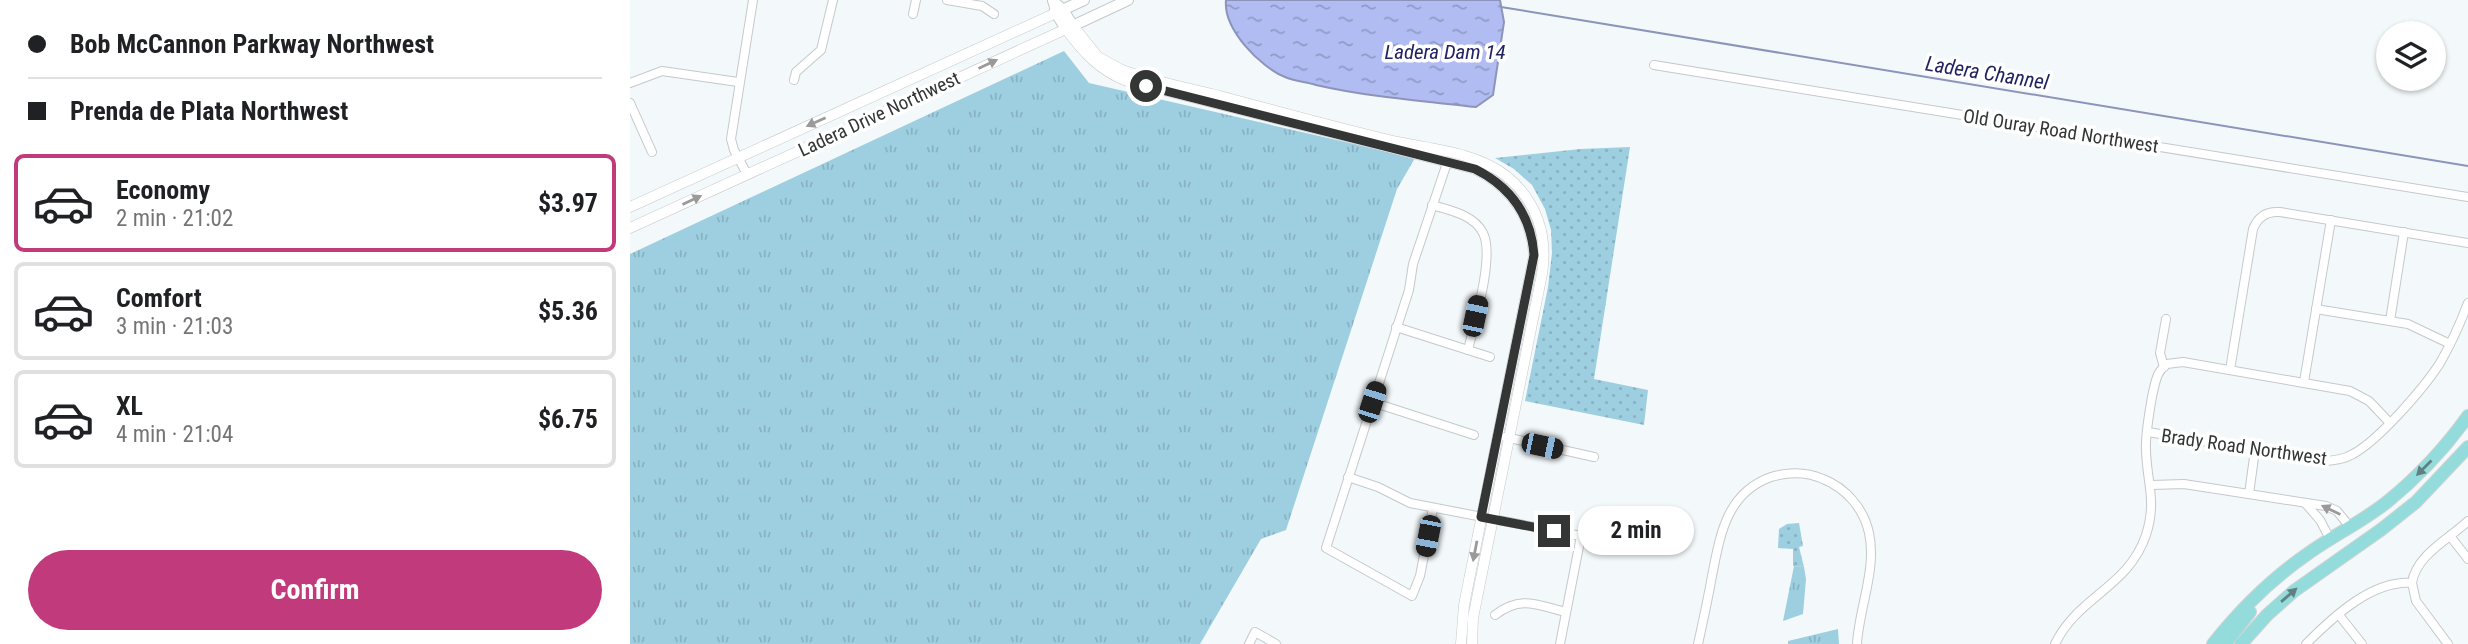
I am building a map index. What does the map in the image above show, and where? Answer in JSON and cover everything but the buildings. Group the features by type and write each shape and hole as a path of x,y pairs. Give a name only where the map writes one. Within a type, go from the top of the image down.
{"main road":[{"name":"Ladera Drive Northwest","path":"1057,6 1084,0"},
{"name":"Ladera Drive Northwest","path":"1069,27 1128,0"},
{"path":"1057,6 1069,27"},
{"path":"2213,644 2250,602 2278,576 2371,514 2411,481 2447,444 2468,416"},
{"path":"2241,644 2267,615 2294,591 2416,502 2468,447"},
{"path":"2225,644 2278,576"}],"street":[{"path":"747,174 731,139 752,0"},
{"path":"794,80 796,72 821,50 833,0"},
{"path":"913,14 916,0"},
{"path":"947,0 982,6 994,14"},
{"name":"Ladera Drive Northwest","path":"630,208 1057,6"},
{"path":"1069,27 1092,60 1108,72 1128,81 1475,169 1492,177 1506,189 1523,211 1533,239 1532,269 1498,436 1473,618 1472,644"},
{"path":"1069,27 1098,57 1128,72 1388,140 1476,160 1496,170 1525,195 1539,219 1544,249 1542,274 1510,438 1461,619 1461,644"},
{"name":"Ladera Drive Northwest","path":"630,228 1069,27"},
{"name":"Old Ouray Road Northwest","path":"1654,65 2468,197"},
{"path":"630,83 662,71 738,82"},
{"path":"630,103 652,152"},
{"path":"1433,508 1420,576 1412,596 1326,548 1409,290 1413,264 1447,163"},
{"path":"1432,205 1470,219 1483,232 1489,251 1468,350"},
{"path":"2230,370 2253,229 2261,216 2276,211 2468,243"},
{"path":"2304,382 2331,220"},
{"path":"2390,321 2404,232"},
{"path":"2055,644 2072,617 2112,585 2136,557 2152,507 2146,452 2157,377 2164,367 2179,362 2356,393 2369,401 2389,423 2432,374 2450,344 2468,303"},
{"path":"2316,309 2413,325 2450,344"},
{"path":"2164,367 2160,353 2165,319"},
{"path":"1396,327 1490,357"},
{"path":"1372,402 1474,435"},
{"name":"Brady Road Northwest","path":"2148,432 2321,461 2341,459 2363,448 2389,423"},
{"path":"1498,436 1594,457"},
{"path":"2249,495 2255,450"},
{"path":"1698,644 1721,535 1730,511 1746,491 1768,478 1784,474 1810,475 1834,484 1859,508 1869,532 1871,557 1857,644"},
{"path":"1348,477 1378,487 1410,503 1581,536 1560,644"},
{"path":"2151,485 2184,484 2326,506 2337,511 2350,527"},
{"path":"2306,504 2320,520 2330,540"},
{"path":"2448,644 2416,601 2412,583 2418,565 2468,521"},
{"path":"2451,536 2468,559"},
{"path":"2306,644 2339,615 2389,584 2412,583"},
{"path":"1494,615 1507,605 1524,603 1566,612"},
{"path":"2339,615 2362,644"},
{"path":"1249,644 1255,632 1276,644"}],"green space":[{"path":"1064,51 1089,83 1415,158 1397,189 1286,530 1261,539 1200,644 630,644 630,254"},
{"path":"1630,147 1594,379 1648,390 1644,425 1525,401 1548,287 1552,253 1551,230 1545,209 1532,185 1514,169 1495,158"},
{"path":"1799,523 1803,546 1799,547 1804,567 1793,566 1793,549 1778,548 1779,529 1787,524"},
{"path":"1794,566 1804,567 1806,579 1803,614 1783,621"},
{"path":"1838,629 1839,644 1788,644 1788,641"}],"water":[{"name":"Ladera Dam 14","path":"1226,0 1500,0 1504,22 1493,95 1476,107 1355,93 1289,78 1265,65 1245,46 1230,23"}],"waterway":[{"name":"Ladera Channel","path":"1501,7 2468,166"}],"route":[{"path":"1146,86 1475,169 1492,177 1506,189 1523,211 1529,224 1534,255 1481,517 1554,531"}]}
